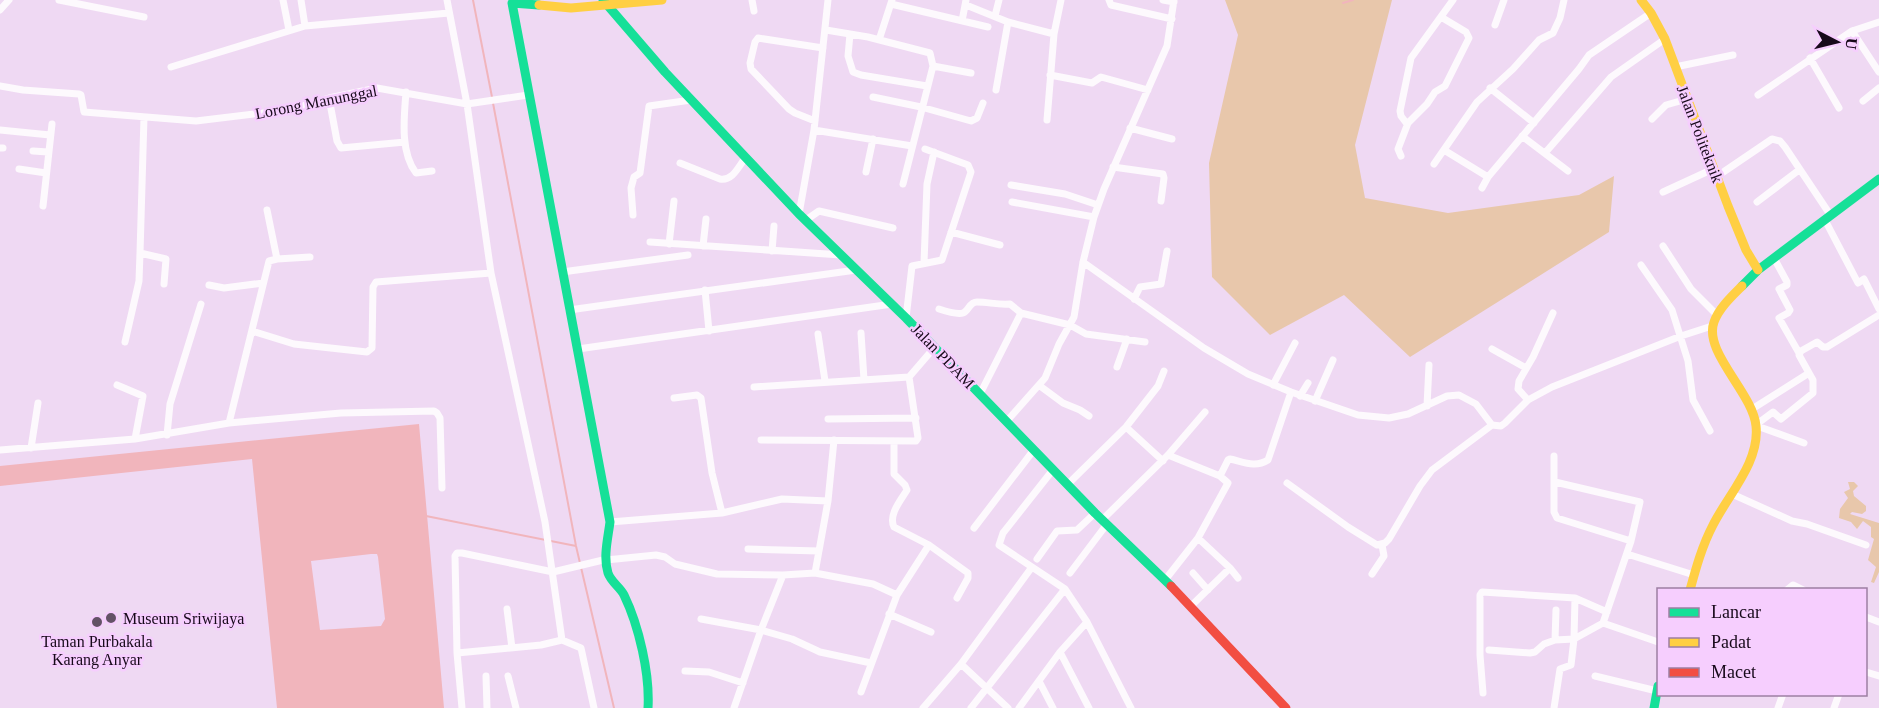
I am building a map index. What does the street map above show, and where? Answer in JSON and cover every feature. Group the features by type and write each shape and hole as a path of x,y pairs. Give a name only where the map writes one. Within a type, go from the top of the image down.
{"street":[{"path":"0,10 9,0"},
{"path":"59,0 144,17"},
{"path":"283,0 289,30"},
{"path":"301,0 305,26"},
{"path":"447,0 468,104 491,273 545,522 550,555 556,570 562,640"},
{"path":"648,708 650,693 633,621 623,594 610,578 604,560 610,522 510,2 572,8 605,2 662,0"},
{"path":"752,0 754,11"},
{"path":"828,0 803,217 819,211 893,228"},
{"path":"995,16 999,0"},
{"path":"1047,120 1054,34 1061,0"},
{"path":"1109,0 1112,5 1172,19"},
{"path":"1006,422 1040,386 1070,325 1098,205 1167,46 1174,1 1163,0"},
{"path":"1407,124 1400,111 1411,58 1453,0"},
{"path":"1495,25 1504,0"},
{"path":"1434,164 1476,102 1513,69 1539,40 1553,33 1560,18 1564,0"},
{"name":"Jalan Politeknik","path":"1641,0 1665,39 1715,173 1742,239 1758,270"},
{"name":"Jalan PDAM","path":"605,2 691,100 803,217 906,318 1052,471 1166,580 1286,708"},
{"path":"879,40 891,2 988,27"},
{"path":"962,21 966,3 1008,22 1054,34"},
{"path":"171,67 305,26 449,13"},
{"path":"1482,188 1488,177 1589,55 1651,13"},
{"path":"1401,156 1398,149 1407,124 1436,92 1445,86 1469,38 1466,32 1441,17"},
{"path":"996,90 1008,22"},
{"path":"1758,95 1852,31 1879,22"},
{"path":"826,30 927,51 932,56 933,66 903,184"},
{"path":"1852,31 1879,72"},
{"path":"850,34 848,56 853,72 927,86"},
{"path":"815,121 789,109 753,72 750,63 758,38 823,48"},
{"path":"1545,153 1611,77 1665,39"},
{"path":"1675,67 1733,55"},
{"path":"1810,58 1839,108"},
{"path":"933,66 971,73"},
{"path":"1050,75 1092,83 1101,77 1148,90"},
{"name":"Lorong Manunggal","path":"0,86 80,94 84,112 188,121 288,110 329,98 377,88 468,104"},
{"path":"1490,88 1533,123"},
{"path":"1863,102 1879,88"},
{"path":"406,92 405,142 409,159 414,171 420,173 432,171"},
{"path":"468,104 528,95"},
{"path":"329,98 337,141 341,148 405,142"},
{"path":"873,98 921,106 973,121 977,118 982,103"},
{"path":"1652,119 1666,105 1687,99"},
{"path":"633,215 632,188 634,177 640,173 649,106 691,100"},
{"path":"125,342 139,280 144,117"},
{"path":"43,206 52,124"},
{"path":"1130,128 1172,139"},
{"path":"0,130 50,135"},
{"path":"814,130 912,146"},
{"path":"1522,136 1568,171"},
{"path":"1663,192 1715,173 1772,139 1780,141 1828,218 1858,283 1864,279 1879,309"},
{"path":"866,171 873,140"},
{"path":"906,318 911,267 942,260 971,169 968,165 925,149"},
{"path":"1444,150 1488,177"},
{"path":"33,151 48,153"},
{"path":"924,264 927,184 934,152"},
{"path":"680,163 726,180 746,157"},
{"path":"1113,167 1163,174 1161,201"},
{"path":"19,169 46,172"},
{"path":"1757,202 1799,170"},
{"path":"1691,588 1707,536 1732,494 1754,446 1757,425 1752,409 1717,349 1712,326 1717,315 1726,302 1758,270 1879,179"},
{"path":"1011,185 1065,194 1098,205"},
{"path":"669,244 674,201"},
{"path":"1012,202 1094,217"},
{"path":"267,210 277,259"},
{"path":"703,246 706,219"},
{"path":"772,251 774,226"},
{"path":"951,232 1000,245"},
{"path":"650,242 841,255"},
{"path":"1663,246 1691,289 1717,315"},
{"path":"1134,299 1140,287 1161,284 1167,251"},
{"path":"140,253 165,258 164,284"},
{"path":"562,272 600,265 688,255"},
{"path":"229,423 269,261 310,257"},
{"path":"1757,425 1773,412 1781,419 1813,393 1813,380 1779,318 1790,310 1779,293 1779,289 1787,282 1774,258"},
{"path":"1083,262 1213,354 1248,374 1300,396 1358,415 1389,418 1408,414 1447,396 1459,395 1476,404 1492,426"},
{"path":"1641,265 1672,310 1688,361 1693,400 1710,431"},
{"path":"569,310 856,270"},
{"path":"252,331 294,344 367,352 372,348 373,287 376,282 491,273"},
{"path":"209,285 225,288 263,284"},
{"path":"705,290 709,332"},
{"path":"939,309 963,313 972,303 976,302 995,305 1010,304 1021,313 1070,325 1086,334 1145,342"},
{"path":"168,435 170,404 201,304"},
{"path":"578,349 892,304"},
{"path":"980,394 1021,313"},
{"path":"1528,400 1520,392 1518,381 1553,313"},
{"path":"1799,353 1817,342 1827,348 1879,315"},
{"path":"1287,483 1348,527 1377,545 1382,545 1389,539 1432,470 1492,426 1501,426 1528,400 1552,387 1712,326"},
{"path":"861,333 864,380"},
{"path":"818,334 825,381"},
{"path":"1117,367 1127,339"},
{"path":"1273,385 1295,343"},
{"path":"754,387 909,377 934,348"},
{"path":"1492,349 1526,368"},
{"path":"1315,401 1333,360"},
{"path":"1427,406 1429,366"},
{"path":"1067,485 1126,427 1158,386 1164,371"},
{"path":"1752,409 1809,374"},
{"path":"760,440 894,442 917,440 909,377"},
{"path":"1300,396 1308,383"},
{"path":"117,385 143,396 135,439"},
{"path":"1040,386 1063,403 1089,416"},
{"path":"1220,476 1230,459 1254,465 1268,460 1291,392"},
{"path":"674,398 697,395 701,398 712,473 722,513"},
{"path":"31,448 38,403"},
{"path":"0,450 135,439 229,423 341,413 434,411 440,418 442,488"},
{"path":"1070,573 1101,519 1166,458 1205,412"},
{"path":"828,419 916,418"},
{"path":"1757,425 1804,443"},
{"path":"1126,427 1166,458 1220,476 1228,483 1198,538 1166,580"},
{"path":"815,573 828,501 834,441"},
{"path":"894,442 894,474 905,484 907,490 892,515 892,524 968,573 968,578 957,598"},
{"path":"974,528 1033,451"},
{"path":"1554,456 1554,512 1557,518 1631,541"},
{"path":"1052,471 1003,534 999,545 1065,588 1087,622 1131,708"},
{"path":"1490,650 1535,652 1544,644 1555,640 1574,639 1603,623 1631,541 1640,502 1555,482"},
{"path":"1732,494 1792,521 1866,545"},
{"path":"610,522 722,513 782,499 828,501"},
{"path":"1037,559 1057,531 1077,530 1101,519"},
{"path":"1198,538 1238,578"},
{"path":"1372,574 1384,556 1382,545"},
{"path":"861,692 897,595 929,546"},
{"path":"748,549 819,551"},
{"path":"462,708 457,653 454,560 457,553 556,570 604,560 656,555 666,557 675,564 717,574 815,573 873,584 897,595"},
{"path":"1627,554 1694,575"},
{"path":"923,708 961,664 1032,567"},
{"path":"1190,608 1230,568"},
{"path":"1193,573 1208,590"},
{"path":"734,708 783,575"},
{"path":"971,708 1065,588"},
{"path":"1483,693 1480,655 1480,595 1482,592 1575,598 1607,612"},
{"path":"1554,708 1560,669 1570,665 1574,639 1575,598"},
{"path":"507,609 512,648"},
{"path":"1555,640 1556,610"},
{"path":"889,614 931,632"},
{"path":"701,618 761,630 792,639 820,652 871,663"},
{"path":"1019,708 1060,652 1087,622"},
{"path":"1603,623 1657,641"},
{"path":"457,653 562,640 581,648 594,708"},
{"path":"1060,652 1089,708"},
{"path":"961,664 1008,708"},
{"path":"685,671 709,672 743,683"},
{"path":"486,676 487,708"},
{"path":"508,676 516,708"},
{"path":"1595,676 1657,688"},
{"path":"1039,681 1053,708"},
{"path":"1654,708 1657,693"}],"shaded area":[{"path":"1225,0 1392,0 1355,145 1365,198 1448,213 1579,195 1614,176 1609,232 1410,357 1344,295 1270,335 1212,277 1209,163 1238,35"},
{"path":"419,424 444,708 277,708 252,459 0,486 0,466","holes":["377,554 385,619 381,626 320,630 311,561"]},
{"path":"1848,482 1854,482 1858,486 1853,491 1854,496 1866,506 1866,511 1862,514 1852,512 1850,514 1879,523 1879,572 1874,583 1871,582 1876,567 1868,560 1874,539 1871,537 1871,527 1863,521 1857,529 1851,522 1839,518 1840,509 1848,498 1844,492 1850,489"}],"waterway":[{"path":"473,0 492,97"},
{"path":"1343,3 1353,0"},
{"path":"493,103 576,546 614,708"},
{"path":"426,516 576,546"}],"traffic: fast":[{"path":"603,0 665,72 799,214 906,318 1095,513 1171,586"},
{"path":"539,5 512,3 610,522 606,548 607,567 609,576 624,595 639,635 647,680 648,708"},
{"path":"1742,286 1758,270 1879,179"},
{"path":"1654,708 1657,692"}],"traffic: slow":[{"path":"539,5 571,8 662,0"},
{"path":"1641,0 1665,39 1728,206 1746,250 1758,270"},
{"path":"1691,588 1709,533 1742,478 1756,439 1753,413 1722,359 1713,334 1714,322 1719,312 1742,286"}],"traffic: jam":[{"path":"1171,586 1286,708"}],"place":[{"name":"Museum Sriwijaya","path":"111,618"},
{"name":"Taman Purbakala Karang Anyar","path":"97,622"}]}
